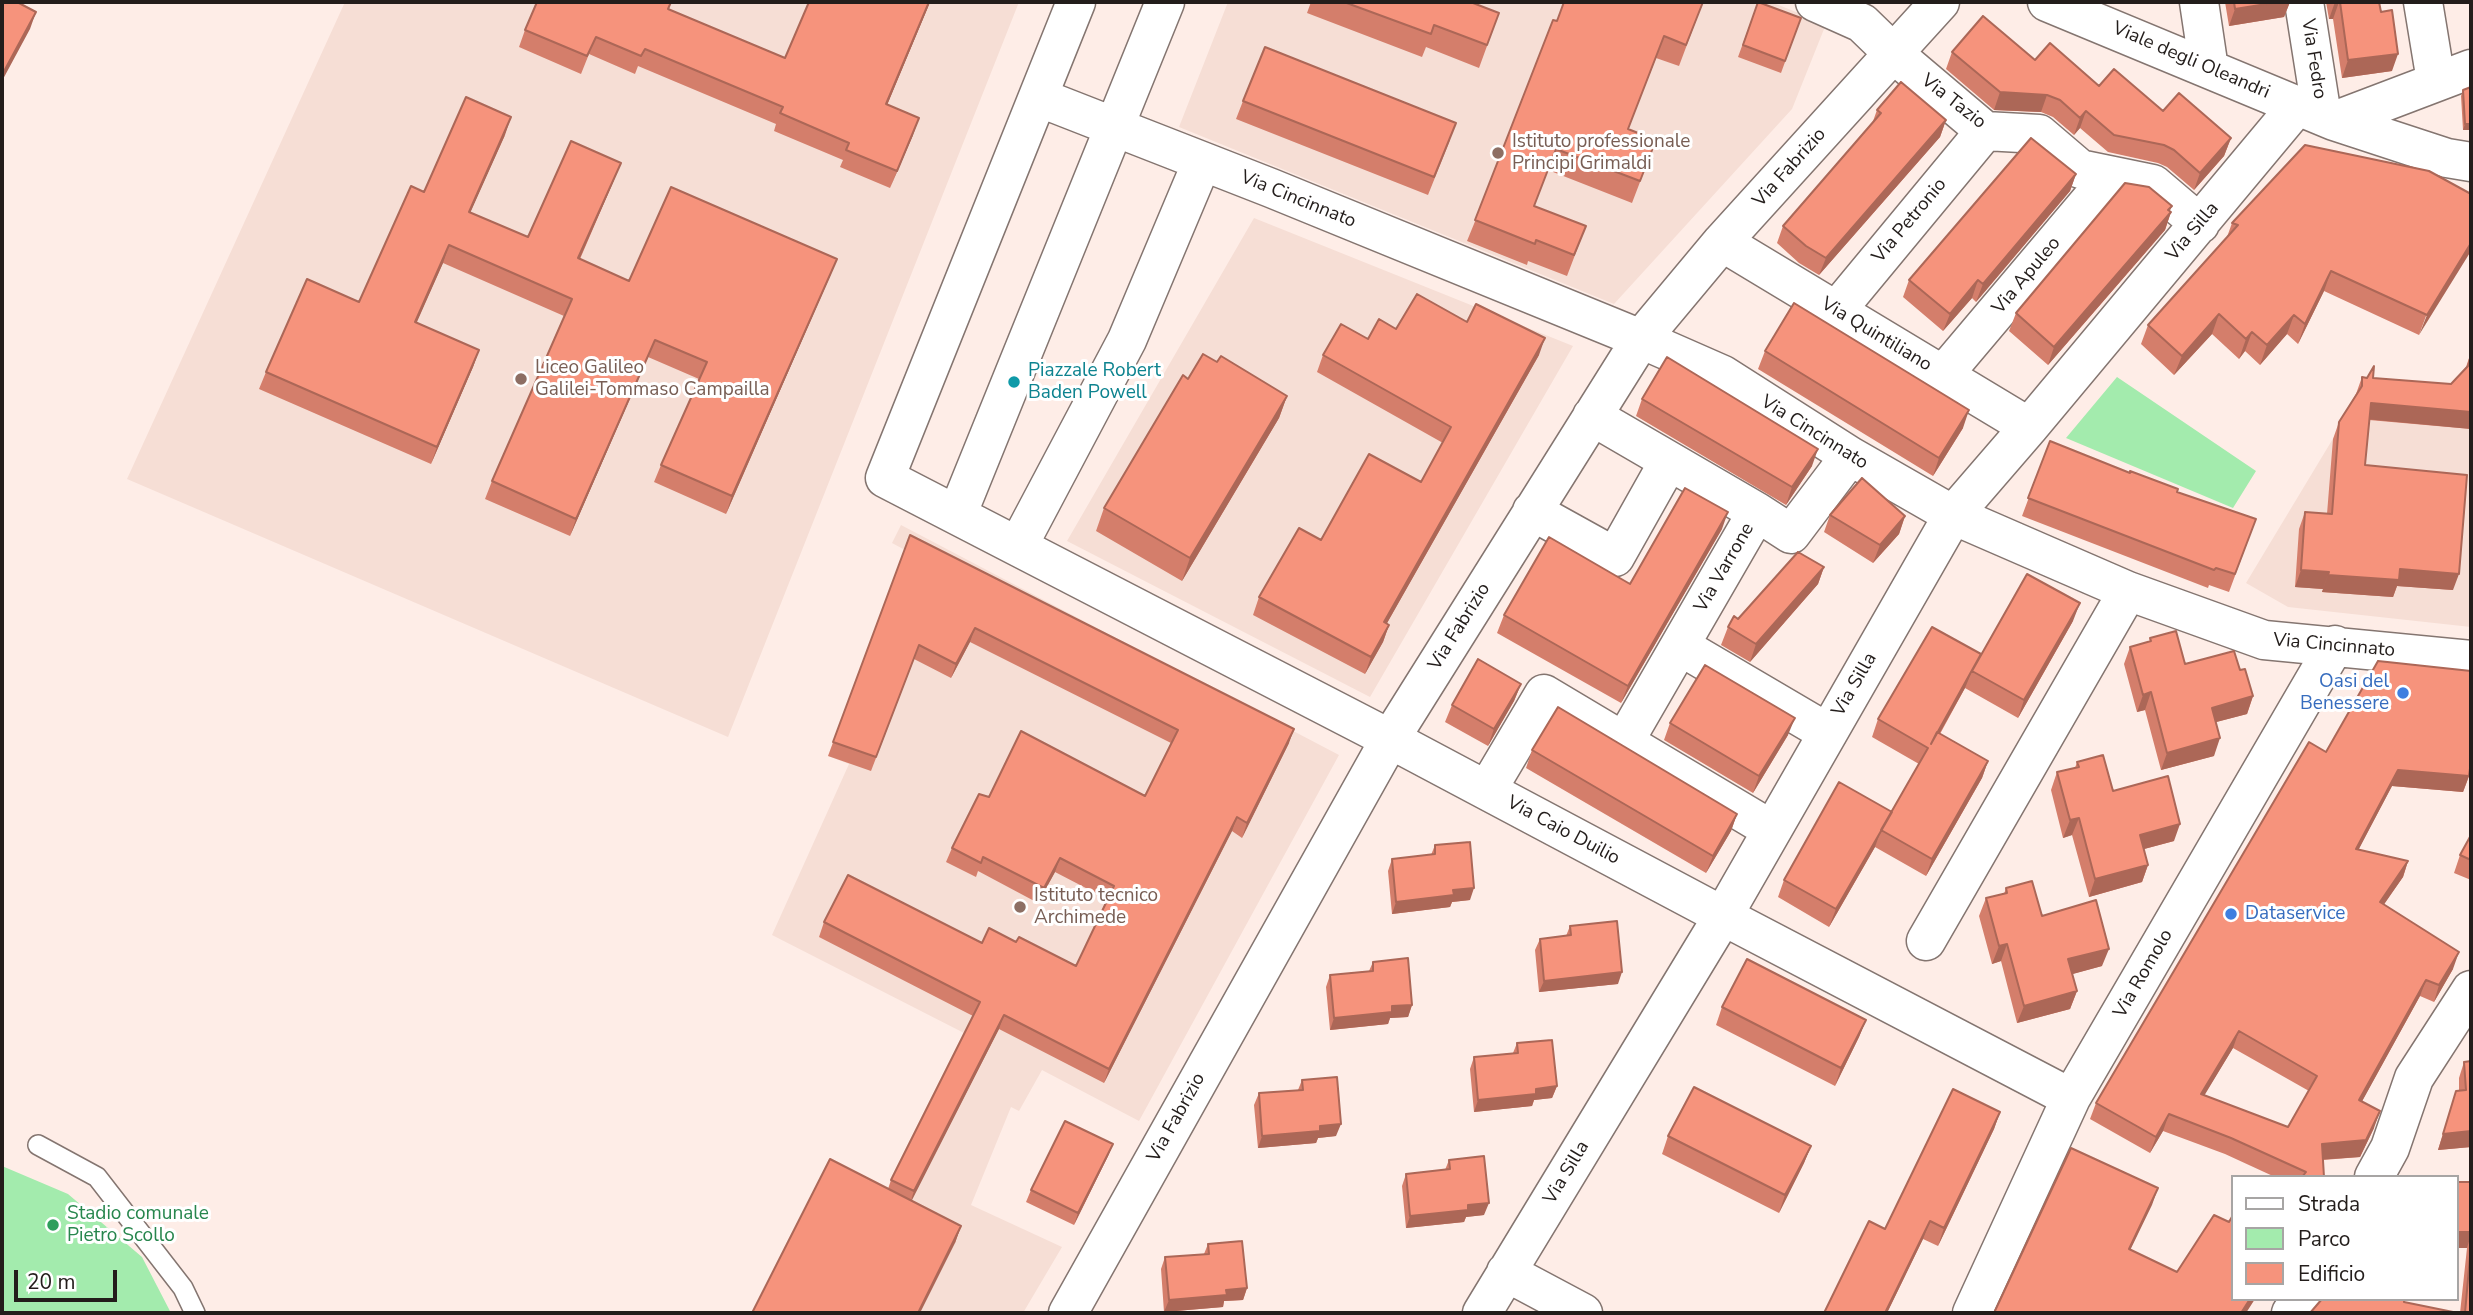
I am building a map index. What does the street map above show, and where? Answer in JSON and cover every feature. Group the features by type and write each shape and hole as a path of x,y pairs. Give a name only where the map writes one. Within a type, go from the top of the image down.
{"street":[{"path":"1038,97 1076,2"},
{"path":"957,515 1165,2"},
{"name":"Via Tazio","path":"1815,2 1862,23 1894,54 1985,131 2039,134 2080,169 2153,184 2200,223"},
{"name":"Via Fabrizio","path":"1068,1313 1390,739 1641,339 1722,242 1940,2"},
{"name":"Viale degli Oleandri","path":"2047,2 2089,10 2209,69 2317,114 2447,159 2471,162"},
{"path":"2199,2 2209,69"},
{"name":"Via Fedro","path":"2304,2 2317,114"},
{"path":"2317,114 2454,75 2423,2"},
{"name":"Via Cincinnato","path":"1038,97 1641,339 1723,375 1850,456 1953,515 2128,591 2264,640 2471,660"},
{"name":"Via Caio Duilio","path":"1038,97 885,478 1390,739 2071,1098"},
{"name":"Via Silla","path":"1482,1313 1723,916 1953,515 2200,223 2317,114"},
{"name":"Via Petronio","path":"1836,311 1985,131"},
{"path":"1018,546 1127,340 1186,156"},
{"name":"Via Apuleo","path":"1943,375 2111,176"},
{"name":"Via Quintiliano","path":"1722,242 2029,427"},
{"path":"1592,416 1757,512"},
{"name":"Via Varrone","path":"1625,742 1757,512 1791,534 1850,456"},
{"path":"1532,511 1615,557 1669,461"},
{"path":"1926,941 2128,591"},
{"name":"Via Romolo","path":"1972,1313 2071,1098 2334,645"},
{"path":"1680,646 1828,733"},
{"path":"1487,790 1545,694 1772,830"},
{"path":"2375,1175 2390,1148 2414,1078 2471,990"},
{"path":"1506,1272 1583,1313"}],"lane":[{"path":"38,1145 97,1177 183,1288 195,1313"}],"shaded area":[{"name":"Liceo Galileo Galilei-Tommaso Campailla","path":"345,2 1019,2 728,737 127,479"},
{"name":"Istituto professionale Principi Grimaldi","path":"1228,2 1771,2 1826,24 1792,109 1614,304 1179,127"},
{"path":"1254,218 1573,346 1370,697 1067,541"},
{"path":"2346,417 2471,429 2471,627 2288,607 2246,583"},
{"name":"Istituto tecnico Archimede","path":"901,525 1339,755 1139,1121 1042,1070 1019,1111 1011,1107 971,1205 1062,1247 1023,1313 755,1313 880,1205 966,1034 772,935 849,764 828,756 905,550 892,543"}],"green space":[{"path":"2117,377 2256,471 2233,508 2066,438"},
{"name":"Stadio comunale Pietro Scollo","path":"2,1166 68,1194 142,1257 171,1313 2,1313"}],"building":[{"path":"2,2 17,2 36,12 2,75"},
{"path":"537,2 671,2 668,9 785,58 809,2 929,2 886,104 919,118 897,171 846,150 849,143 780,113 783,107 645,49 641,56 596,37 587,56 525,30"},
{"path":"1344,2 1473,2 1499,13 1487,45 1434,25 1431,34"},
{"path":"1564,2 1703,2 1686,45 1664,36 1628,129 1656,140 1640,181 1556,149 1534,206 1586,226 1574,255 1536,240 1535,244 1475,220 1553,20 1557,21"},
{"path":"1758,2 1801,18 1785,61 1743,45"},
{"path":"2234,2 2279,2 2235,9"},
{"path":"2340,2 2379,2 2381,12 2392,10 2398,54 2348,60"},
{"path":"1983,16 2035,60 2050,43 2099,86 2114,69 2163,111 2179,93 2231,138 2200,173 2174,150 2164,145 2114,135 2086,111 2080,118 2060,100 2047,95 2000,92 1952,52"},
{"path":"1265,47 1456,123 1434,177 1243,101"},
{"path":"1901,82 1946,120 1826,258 1806,246 1783,226 1881,113 1877,110"},
{"path":"2471,87 2471,124 2465,124 2463,90"},
{"path":"466,97 511,117 469,212 528,237 571,141 621,163 578,258 629,281 671,187 837,259 732,496 661,465 707,362 655,340 576,519 492,481 572,299 449,245 415,322 479,350 437,447 266,372 307,279 359,302 411,186 424,192"},
{"path":"2031,138 2076,174 1983,284 1978,280 1950,314 1909,280"},
{"path":"2305,145 2429,171 2471,194 2471,243 2427,315 2331,271 2305,324 2294,315 2267,345 2252,332 2246,339 2219,314 2182,356 2148,325 2238,225 2232,223"},
{"path":"2125,183 2149,187 2172,206 2168,210 2171,212 2054,347 2016,313"},
{"path":"1417,294 1467,322 1476,304 1545,338 1384,622 1389,625 1371,657 1259,597 1299,528 1321,540 1369,454 1421,482 1451,427 1323,355 1341,324 1368,339 1379,319 1396,329"},
{"path":"1794,303 1969,410 1939,458 1765,351"},
{"path":"1203,354 1217,362 1221,356 1287,396 1190,558 1104,508 1183,375 1188,379"},
{"path":"2471,355 2471,412 2371,403 2365,465 2467,475 2459,574 2400,569 2399,580 2328,575 2329,572 2301,570 2305,512 2332,514 2339,422 2362,386 2362,377 2367,378 2374,366 2373,378 2451,384 2468,366"},
{"path":"1667,357 1818,449 1792,487 1642,399"},
{"path":"2050,441 2178,489 2177,492 2256,519 2235,574 2216,568 2214,570 2028,498"},
{"path":"1862,478 1905,516 1880,545 1830,515"},
{"path":"1685,488 1728,512 1628,686 1504,615 1549,537 1630,584"},
{"path":"910,535 1294,729 1247,823 1237,817 1109,1069 1004,1015 914,1191 891,1180 980,1002 824,922 848,875 982,943 989,928 1016,942 1019,937 1076,966 1114,886 1060,858 1044,888 983,857 981,863 952,848 979,794 989,797 1021,731 1145,796 1178,730 975,628 956,664 919,645 876,757 833,742"},
{"path":"1798,552 1824,567 1756,644 1728,627 1734,616 1738,619"},
{"path":"2027,574 2080,603 2024,700 1972,671"},
{"path":"1932,627 1981,654 1938,732 1988,761 1932,859 1881,830 1928,748 1878,719"},
{"path":"2176,631 2185,664 2234,651 2240,670 2245,669 2253,696 2212,708 2220,738 2167,753 2151,692 2143,695 2130,647"},
{"path":"1478,659 1521,684 1494,729 1452,705"},
{"path":"2378,661 2471,671 2469,776 2398,770 2356,849 2408,861 2380,902 2459,952 2439,985 2426,980 2359,1100 2380,1111 2366,1140 2322,1144 2324,1175 2304,1175 2306,1172 2169,1114 2156,1137 2096,1103 2309,742 2326,752","holes":["2239,1031 2317,1076 2288,1127 2201,1094"]},
{"path":"1705,665 1795,718 1759,776 1670,723"},
{"path":"1558,707 1737,814 1713,856 1532,750"},
{"path":"2103,755 2113,791 2168,776 2180,824 2140,835 2148,865 2095,879 2079,818 2070,820 2057,772 2079,767 2077,762"},
{"path":"1839,782 1892,812 1836,909 1784,880"},
{"path":"2471,835 2471,860 2460,855"},
{"path":"1470,842 1474,888 1453,890 1454,895 1396,902 1392,859 1435,854 1435,845"},
{"path":"2032,881 2042,916 2096,900 2109,949 2068,959 2077,991 2024,1006 2007,944 1999,946 1986,898 2007,893 2006,888"},
{"path":"1617,921 1622,972 1544,981 1540,939 1571,935 1570,926"},
{"path":"1408,958 1412,1005 1392,1006 1392,1012 1334,1018 1330,975 1373,971 1373,962"},
{"path":"1747,959 1866,1020 1841,1068 1722,1007"},
{"path":"1552,1040 1557,1086 1536,1089 1536,1094 1478,1100 1474,1057 1518,1053 1517,1043"},
{"path":"2471,1061 2471,1131 2443,1134 2456,1091 2466,1090 2464,1062"},
{"path":"1337,1077 1341,1124 1320,1126 1320,1131 1262,1136 1259,1093 1303,1090 1302,1080"},
{"path":"1694,1087 1811,1146 1785,1195 1668,1136"},
{"path":"1953,1089 2000,1112 1944,1228 1930,1221 1885,1313 1824,1313 1869,1221 1885,1229"},
{"path":"1065,1121 1113,1144 1078,1213 1031,1190"},
{"path":"2071,1148 2158,1188 2129,1249 2177,1272 2214,1215 2229,1222 2232,1217 2232,1301 2249,1301 2241,1313 1994,1313"},
{"path":"1484,1156 1489,1203 1468,1205 1468,1210 1410,1216 1406,1174 1450,1169 1449,1160"},
{"path":"830,1159 961,1226 918,1313 752,1313"},
{"path":"2459,1182 2471,1182 2471,1232 2459,1232"},
{"path":"1242,1241 1247,1288 1226,1290 1227,1295 1169,1300 1165,1257 1209,1254 1208,1244"},
{"path":"2471,1245 2471,1313 2465,1313"},
{"path":"2320,1301 2404,1301 2458,1313 2310,1313"}],"place":[{"name":"Istituto professionale Principi Grimaldi","path":"1498,153"},
{"name":"Liceo Galileo Galilei-Tommaso Campailla","path":"521,379"},
{"name":"Piazzale Robert Baden Powell","path":"1014,382"},
{"name":"Oasi del Benessere","path":"2403,693"},
{"name":"Istituto tecnico Archimede","path":"1020,907"},
{"name":"Dataservice","path":"2231,914"},
{"name":"Stadio comunale Pietro Scollo","path":"53,1225"}]}
